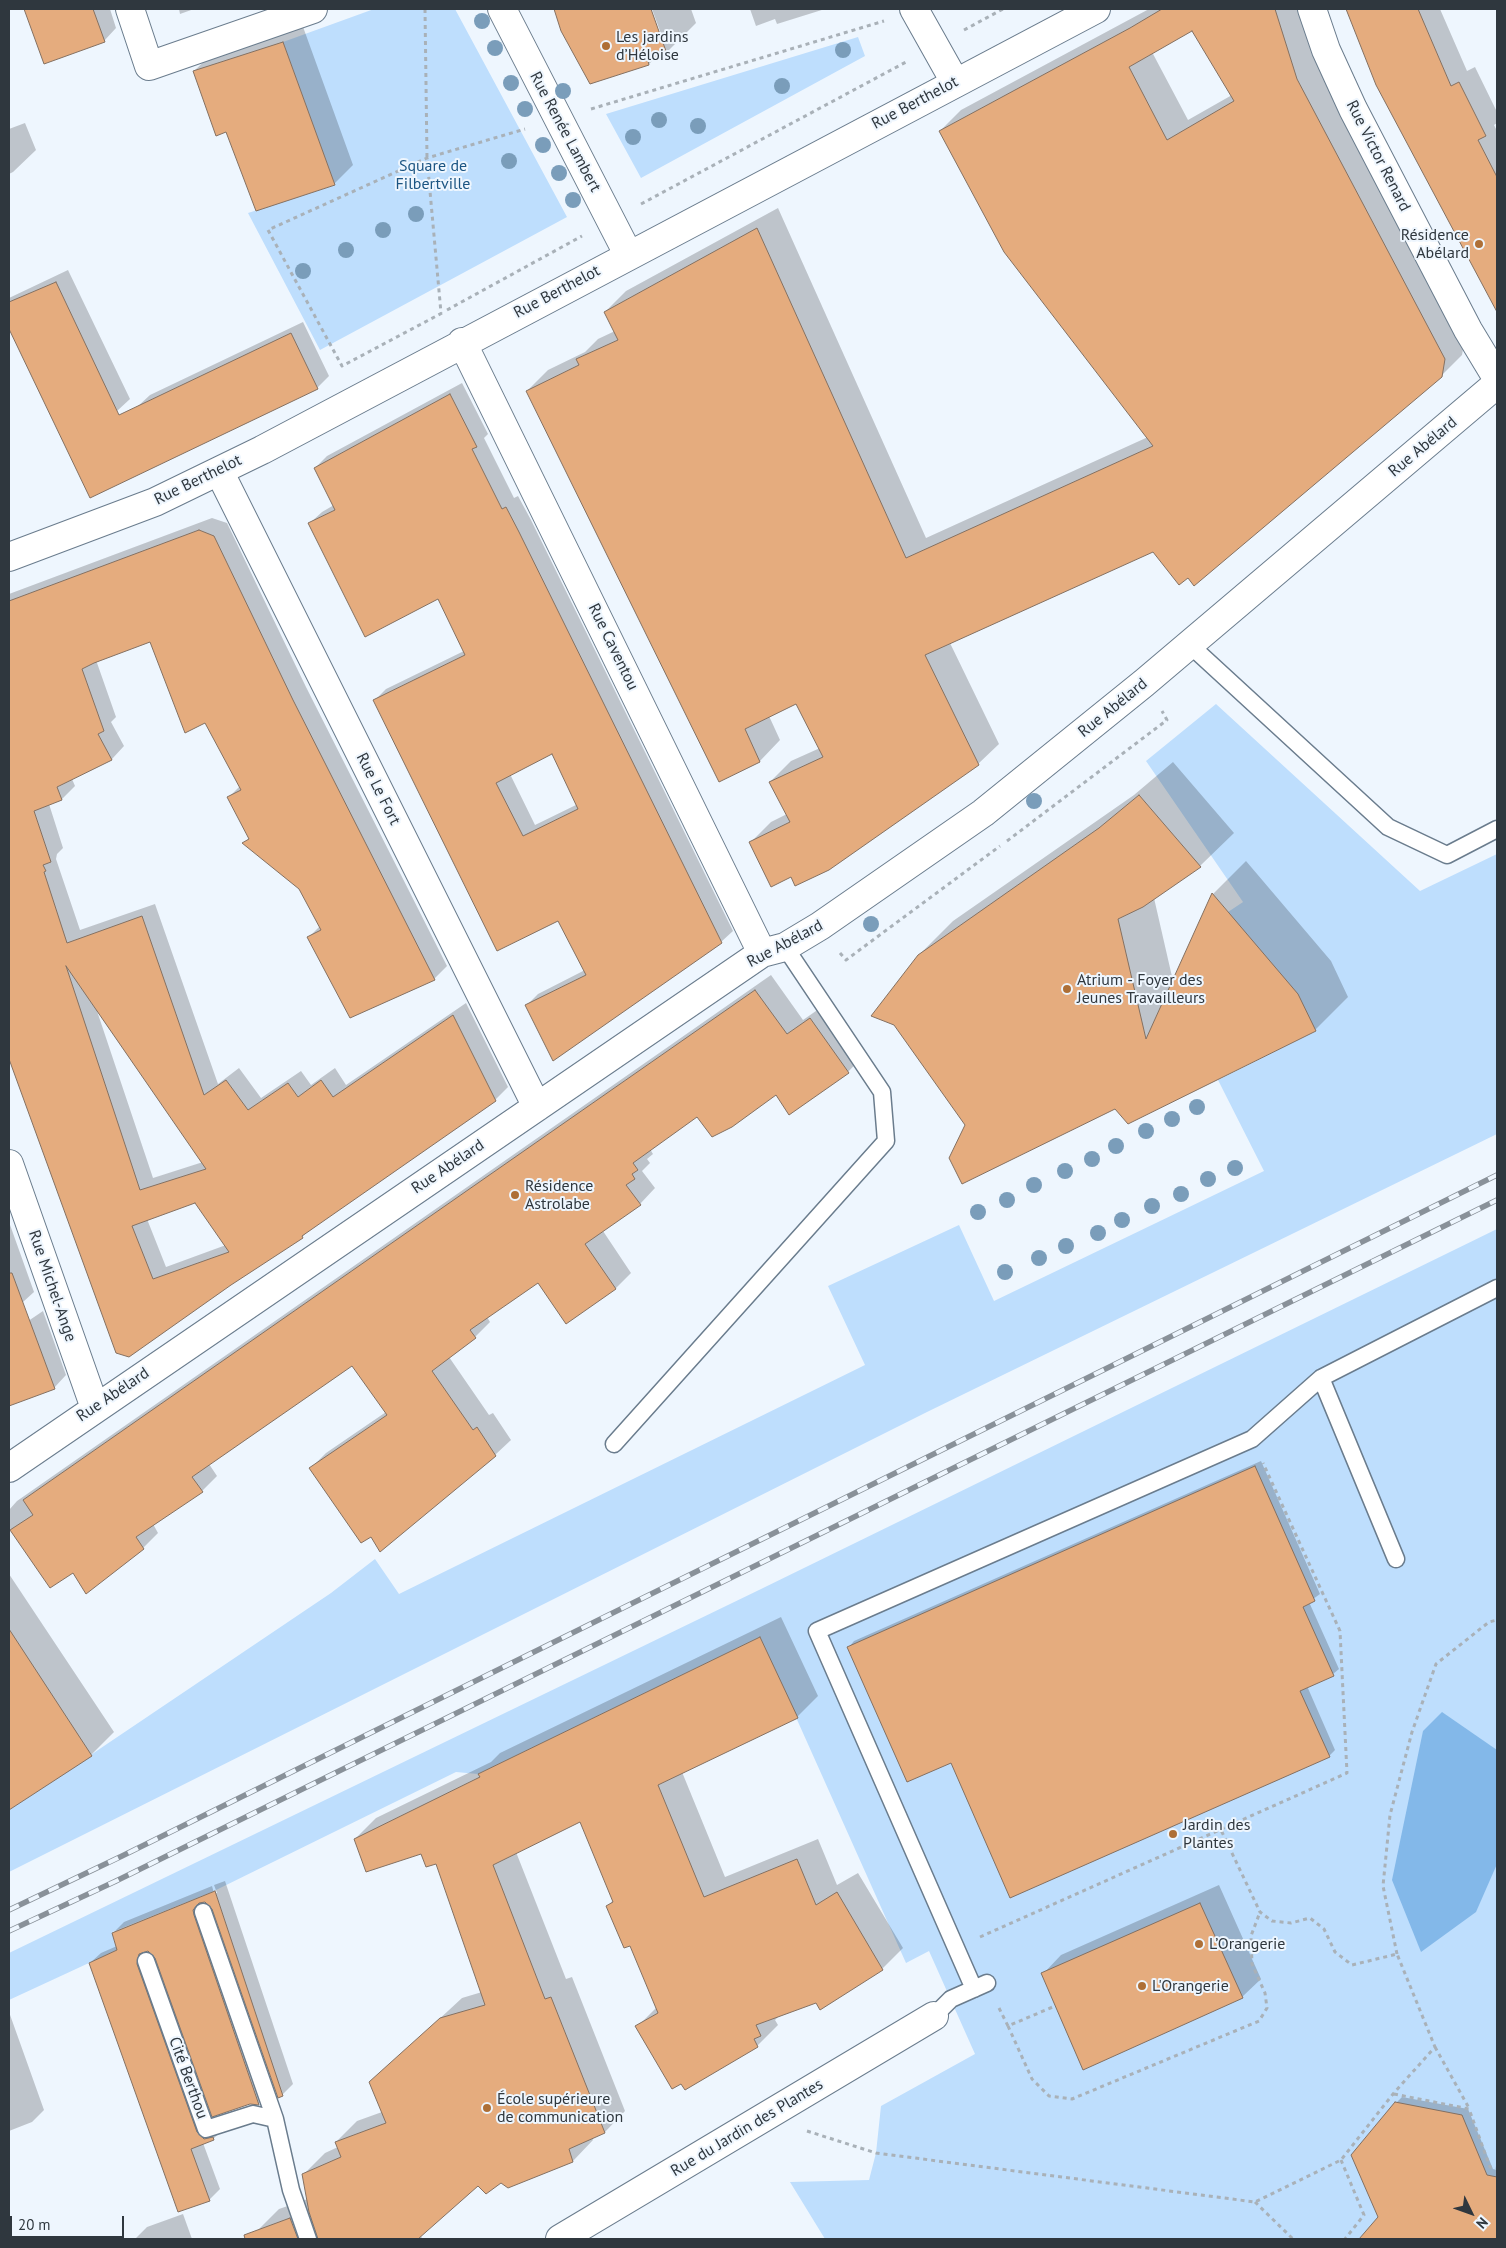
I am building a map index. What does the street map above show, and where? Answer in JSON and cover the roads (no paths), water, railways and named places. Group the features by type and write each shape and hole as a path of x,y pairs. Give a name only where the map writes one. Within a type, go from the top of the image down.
{"street":[{"path":"130,9 149,66 313,9"},
{"name":"Rue Renée Lambert","path":"502,9 628,254"},
{"name":"Rue Berthelot","path":"9,557 155,502 218,471 1096,9"},
{"name":"Rue Victor Renard","path":"1312,9 1326,50 1353,109 1468,330 1497,378"},
{"path":"915,10 955,82"},
{"name":"Rue Caventou","path":"454,347 773,950"},
{"name":"Rue Abélard","path":"9,1468 537,1106 773,950 820,926 983,813 1190,645 1497,384"},
{"name":"Rue Le Fort","path":"218,471 537,1106"},
{"name":"Rue Michel-Ange","path":"9,1164 95,1408"},
{"name":"Rue du Jardin des Plantes","path":"560,2239 766,2118 934,2016"}],"lane":[{"path":"1190,645 1388,827 1447,855 1497,829"},
{"path":"614,1444 886,1141 882,1092 773,950"},
{"path":"934,2016 951,2000 981,1986 817,1631 1252,1439 1321,1378 1497,1288"},
{"path":"1321,1378 1396,1559"},
{"path":"203,1912 275,2119 290,2190 308,2239"},
{"name":"Cité Berthou","path":"146,1961 206,2129 253,2114 275,2119"}],"railway":[{"path":"9,1910 122,1856 1497,1175"},
{"path":"9,1931 116,1881 1497,1200"}],"place":[{"name":"Les jardins d’Héloise","path":"606,46"},
{"name":"Résidence Abélard","path":"1479,244"},
{"name":"Atrium - Foyer des Jeunes Travailleurs","path":"1067,989"},
{"name":"Résidence Astrolabe","path":"515,1195"},
{"name":"Jardin des Plantes","path":"1173,1834"},
{"name":"L’Orangerie","path":"1199,1944"},
{"name":"L'Orangerie","path":"1142,1986"},
{"name":"École supérieure de communication","path":"487,2108"}],"park label":[{"name":"Square de Filbertville","path":"433,175"}]}
